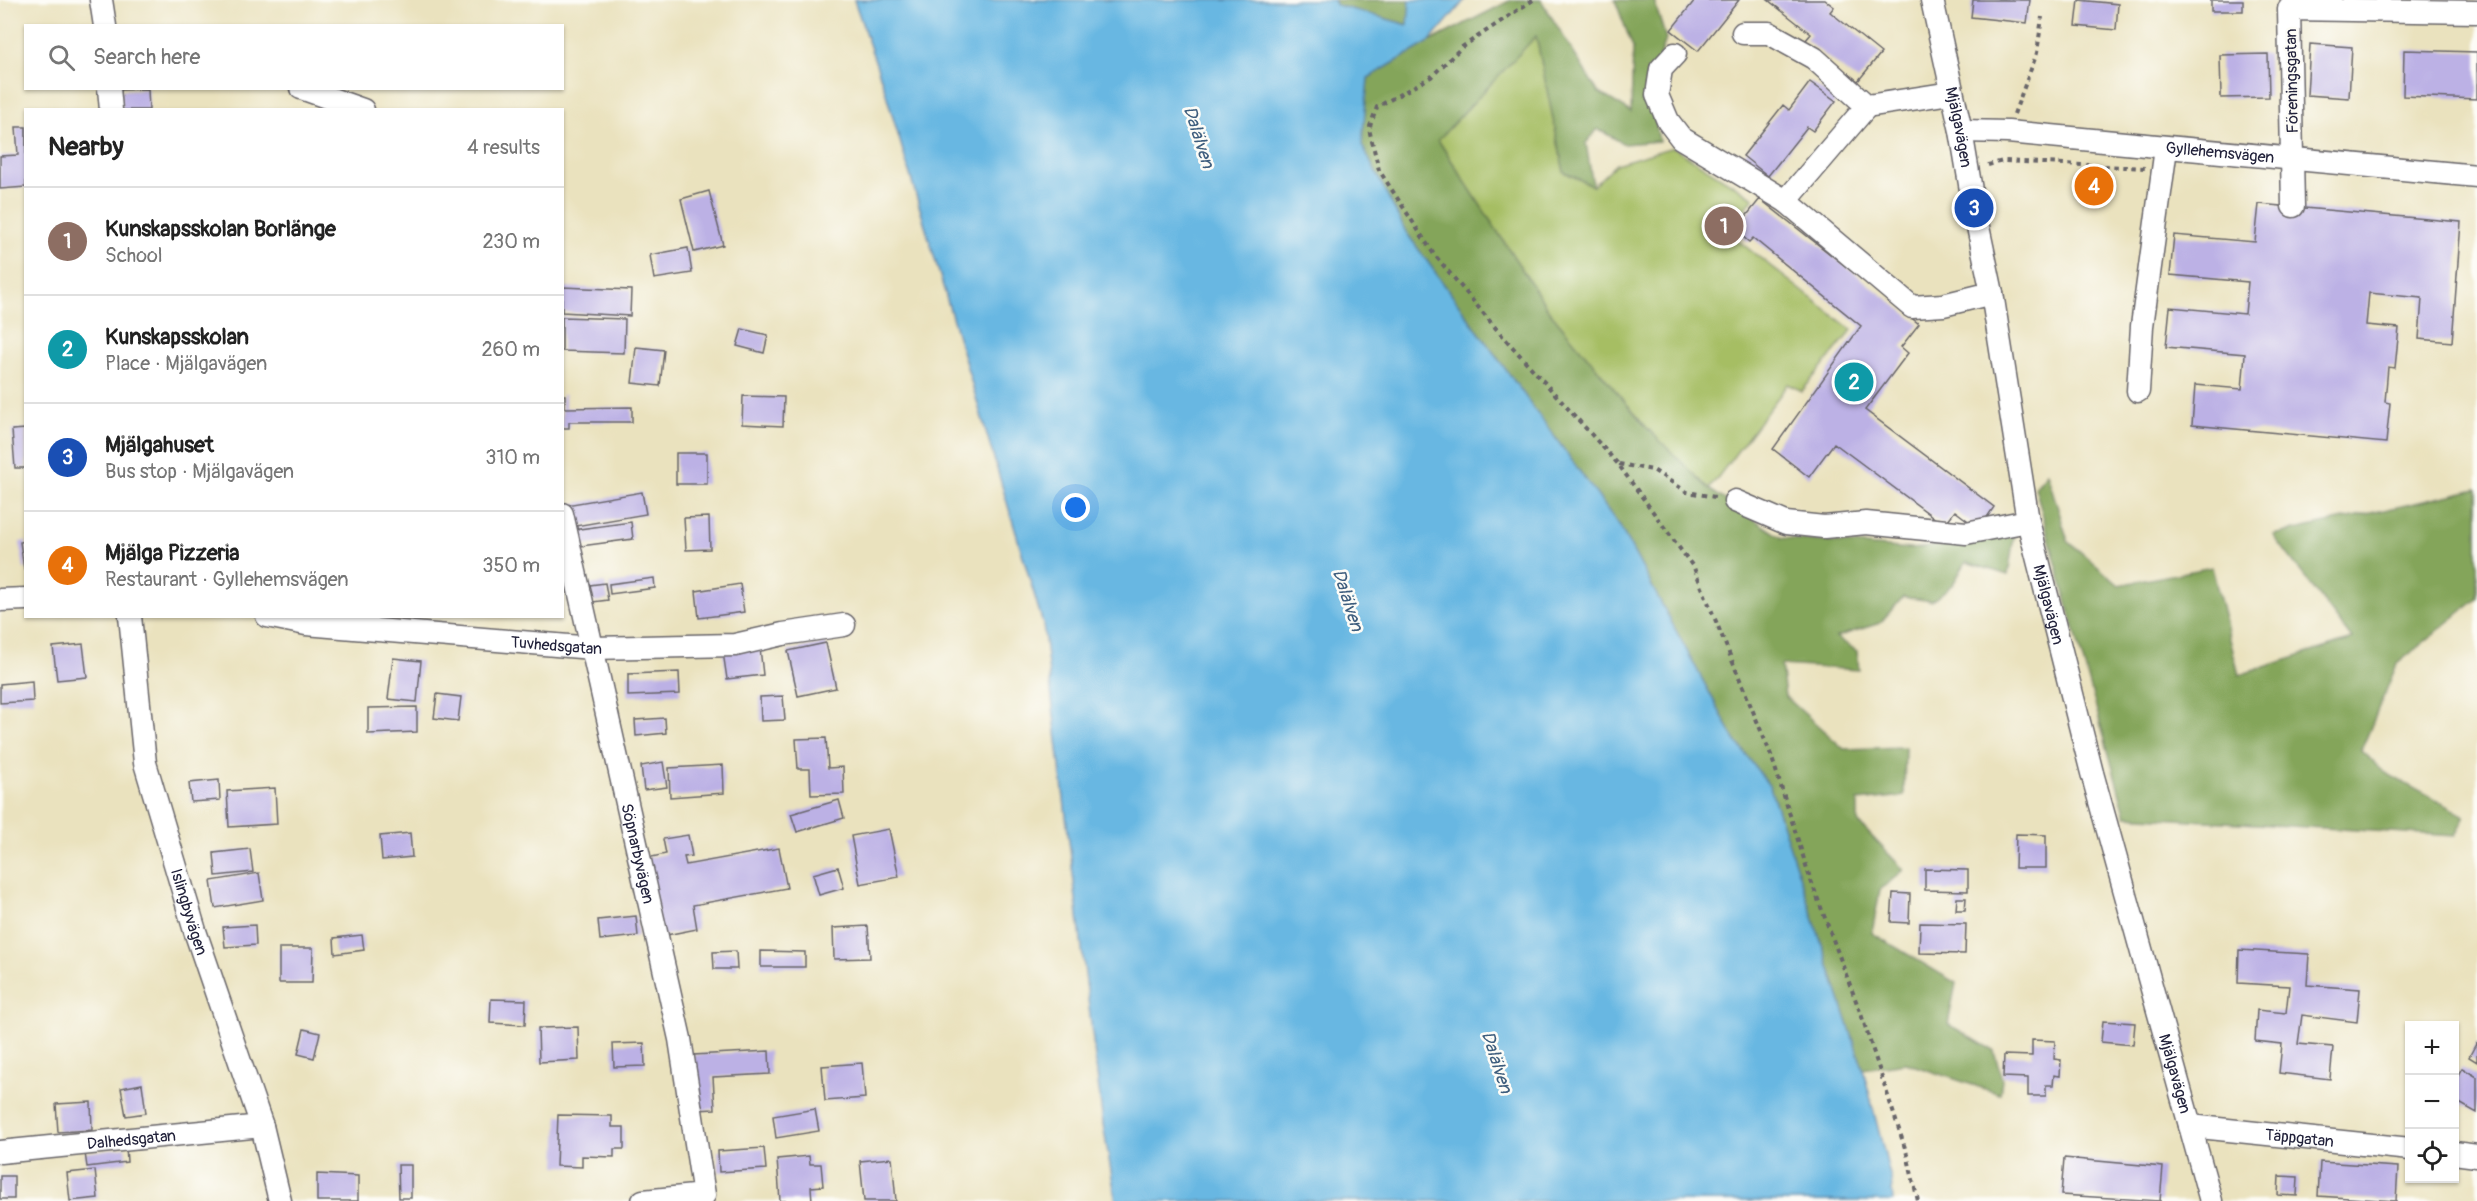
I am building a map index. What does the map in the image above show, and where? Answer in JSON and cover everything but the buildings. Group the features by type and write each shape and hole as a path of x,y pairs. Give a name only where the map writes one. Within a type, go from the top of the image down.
{"street":[{"name":"Mjälgavägen","path":"1932,0 1969,170 1974,208 1992,293 2028,521 2092,773 2211,1201"},
{"name":"Föreningsgatan","path":"2292,160 2289,9 2477,12"},
{"path":"1743,33 1769,33 1814,58 1867,106"},
{"path":"1675,54 1661,69 1657,95 1668,120 1681,138 1786,201 1912,307 1942,304 1992,293"},
{"path":"109,90 111,108"},
{"path":"307,90 357,108"},
{"path":"1786,201 1867,106 1951,93"},
{"name":"Gyllehemsvägen","path":"1961,131 2008,132 2165,159 2292,160 2477,176"},
{"path":"2138,392 2142,326 2165,159"},
{"path":"2292,160 2293,206"},
{"path":"1735,501 1786,523 1824,527 1866,523 1966,533 2028,521"},
{"name":"Söpnarbyvägen","path":"564,522 680,1039 704,1198 643,1201"},
{"path":"0,600 24,598"},
{"name":"Islingbyvägen","path":"130,618 145,763 195,931 262,1126 280,1201"},
{"name":"Tuvhedsgatan","path":"277,618 306,624 592,648 735,645 783,634 844,625"},
{"name":"Dalhedsgatan","path":"0,1152 262,1126"},
{"name":"Täppgatan","path":"2190,1126 2405,1149"},
{"path":"2459,1154 2477,1156"}],"path":[{"path":"1533,0 1462,47 1431,78 1377,107 1369,129 1379,170 1432,253 1499,332 1618,464 1694,568 1766,744 1810,878 1865,1029 1907,1154 1918,1201"},
{"path":"2003,161 2008,132 2037,53 2042,17"},
{"path":"1969,170 2003,161 2165,159"},
{"path":"1618,464 1653,470 1687,492 1735,501"}],"green space":[{"path":"1334,0 1410,0 1409,25 1336,5"},
{"path":"1511,0 1541,0 1598,92 1631,112 1633,48 1615,0 1654,0 1666,39 1650,88 1659,141 1624,144 1598,129 1586,143 1593,186 1564,172 1536,36 1438,140 1549,311 1647,428 1709,489 1782,538 1911,549 2014,536 2008,575 1966,562 1953,584 1932,601 1903,597 1880,623 1836,637 1857,651 1859,670 1781,665 1785,696 1844,749 1905,747 1904,796 1858,801 1858,822 1904,870 1880,890 1872,933 1956,983 1948,1024 1994,1051 2002,1079 2000,1094 1906,1063 1863,1069 1770,787 1735,740 1620,527 1406,232 1361,145 1368,78 1429,42"},
{"path":"1536,36 1564,172 1593,186 1616,164 1673,147 1754,198 1727,232 1852,330 1802,391 1788,384 1709,489 1647,428 1549,311 1438,140"},
{"path":"2047,473 2068,541 2119,585 2212,567 2239,675 2352,639 2273,535 2477,489 2477,599 2397,664 2361,751 2384,772 2465,816 2455,836 2126,816 2035,487"}],"water":[{"name":"Dalälven","path":"854,0 1334,0 1336,5 1408,25 1410,0 1465,0 1429,42 1368,78 1362,145 1406,232 1620,527 1735,740 1770,787 1863,1069 1891,1179 1893,1201 1116,1201 1103,1124 1043,624 884,87"}],"place":[{"name":"Mjälga Pizzeria","path":"2094,186"},
{"name":"Mjälgahuset","path":"1974,208"},
{"name":"Kunskapsskolan Borlänge","path":"1724,226"},
{"name":"Kunskapsskolan","path":"1854,382"}]}
